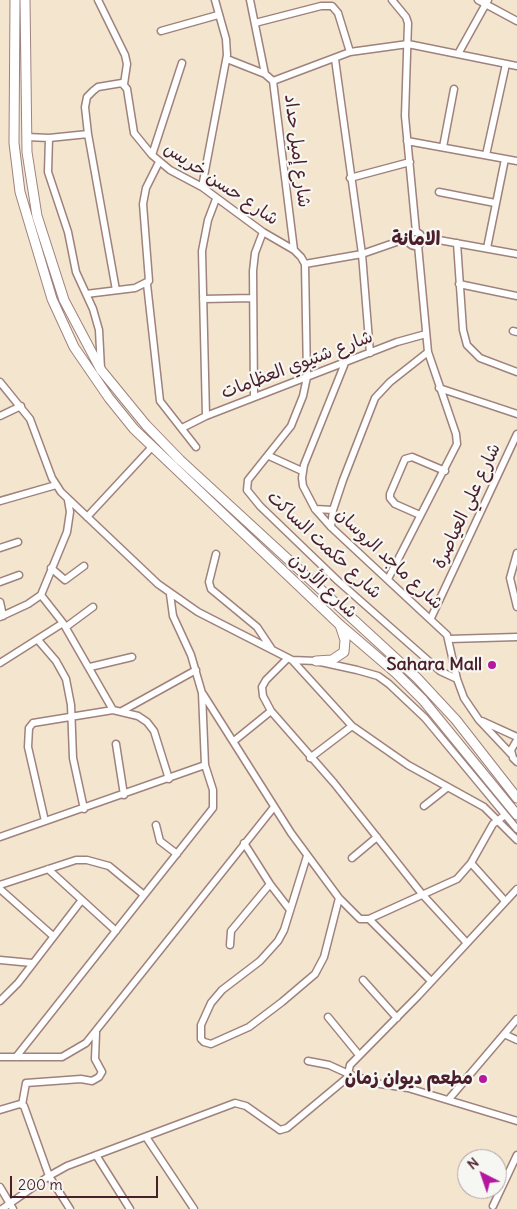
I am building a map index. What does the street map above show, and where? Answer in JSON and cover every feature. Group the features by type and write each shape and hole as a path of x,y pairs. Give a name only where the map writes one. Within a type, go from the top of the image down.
{"highway":[{"name":"شارع الأردن","path":"15,0 14,143 22,201 56,309 74,347 100,386 134,429 340,625 396,673 423,700 517,816"},
{"name":"شارع الأردن","path":"25,0 26,137 34,201 54,272 74,321 101,370 146,425 180,460 417,678 456,720 517,798"},
{"path":"316,661 332,660 344,652 345,640 340,625"},
{"path":"506,785 517,789"}],"street":[{"name":"شارع حسن خريس","path":"98,0 125,55 127,64 126,87 134,133 152,156 202,187 263,232 294,250 305,264"},
{"path":"202,187 227,59 227,46 215,0"},
{"name":"شارع إميل حداد","path":"250,0 265,74 273,81 294,250"},
{"path":"392,0 406,17 408,44 405,116 416,232 422,237 517,254"},
{"path":"478,0 487,2 517,20"},
{"path":"458,54 487,2"},
{"path":"255,23 321,6 332,6 338,13 350,52"},
{"path":"161,32 218,15"},
{"path":"273,81 350,52 408,44 517,66"},
{"path":"227,59 265,74"},
{"path":"335,59 362,254 370,353"},
{"path":"152,156 182,63"},
{"path":"486,155 506,64"},
{"path":"116,290 88,134 85,107 89,94 98,87 118,83 126,87"},
{"path":"443,147 454,89"},
{"path":"26,137 48,138 88,134"},
{"path":"48,138 48,172 68,232 76,272 99,330 101,370"},
{"path":"407,141 517,161"},
{"path":"487,248 505,159"},
{"path":"159,162 146,188 143,204 150,278 147,284 158,394 161,406 182,428 196,447"},
{"path":"350,178 410,162"},
{"path":"439,192 495,203"},
{"path":"206,416 202,299 204,235 216,199"},
{"path":"254,397 255,253 263,232"},
{"path":"409,241 411,234 416,232"},
{"path":"388,579 420,515 445,471 457,440 428,352 418,245 422,237"},
{"path":"305,264 362,254 409,241"},
{"path":"409,241 414,246 418,245"},
{"path":"457,243 463,330 468,345 480,358 517,372"},
{"name":"شارع حكمت الساكت","path":"305,264 307,377 299,410 268,456 246,483 247,490 253,499 338,581 440,670 457,679"},
{"path":"86,294 147,284"},
{"path":"459,284 517,296"},
{"path":"202,299 254,298"},
{"name":"شارع شتيوي العظامات","path":"182,428 206,416 254,397 408,338 426,334"},
{"path":"330,528 333,510 375,398 404,370 428,352"},
{"path":"268,456 302,471 345,363"},
{"path":"0,382 22,406 30,419 56,486 67,499 170,594 198,612 290,659 352,726 389,753 484,807 517,840"},
{"path":"439,388 517,414"},
{"path":"0,416 22,406"},
{"name":"شارع علي العياصرة","path":"431,618 517,434"},
{"path":"88,517 152,447"},
{"path":"420,515 395,504 390,498 405,459 412,457 445,471"},
{"name":"شارع ماجد الروسان","path":"302,471 303,486 315,509 330,528 431,618 449,639 457,679 464,698 479,720 517,762"},
{"path":"0,501 56,486"},
{"path":"0,602 2,616 28,604 40,595 67,532 70,512 67,499"},
{"path":"315,509 333,510"},
{"path":"0,548 18,542"},
{"path":"517,553 510,578 517,607"},
{"path":"216,554 208,582 210,588 257,627 271,648"},
{"path":"50,568 65,580 84,566"},
{"path":"0,582 19,575"},
{"path":"16,1057 213,808 213,790 205,765 202,693 187,645 173,616 170,594"},
{"path":"40,595 65,625 114,710"},
{"path":"0,663 93,607"},
{"path":"449,639 517,636"},
{"path":"38,640 64,672 71,697 73,758 84,809"},
{"path":"90,666 132,658"},
{"path":"466,942 422,894 334,783 310,758 271,711 263,696 262,687 266,680 290,659 316,661 378,676 425,718 517,829"},
{"path":"122,710 196,670"},
{"path":"202,693 307,856 339,898 355,915 364,920 458,879 471,863 493,824 506,815"},
{"path":"45,821 30,760 29,728 33,723 72,719 114,710 122,710 143,718 152,727 169,779"},
{"path":"234,742 271,711"},
{"path":"479,720 517,739 512,746 511,754"},
{"path":"310,758 352,726"},
{"path":"116,744 124,795"},
{"path":"0,837 205,765"},
{"path":"424,806 448,787"},
{"path":"0,1057 62,1057 80,1048 96,1032 274,807"},
{"path":"156,825 160,841 177,854"},
{"path":"352,858 377,837"},
{"path":"244,843 270,884 290,910"},
{"path":"307,856 284,930 272,949 222,990 211,1003 201,1025 201,1039 204,1042 211,1044 249,1027 288,998 315,974 324,958 339,898"},
{"path":"0,885 76,860 100,862 121,874 144,895"},
{"path":"471,863 505,901"},
{"path":"48,869 116,931"},
{"path":"230,945 231,931 270,884"},
{"path":"2,1209 12,1206 49,1176 96,1156 235,1104 246,1106 277,1129 284,1129 344,1082 347,1078 350,1064 398,1018 466,942 517,889"},
{"path":"0,890 53,936"},
{"path":"0,1001 18,983 81,901"},
{"path":"369,919 431,981"},
{"path":"0,960 32,963"},
{"path":"362,980 398,1018"},
{"path":"328,1018 359,1055"},
{"path":"449,1099 517,1019"},
{"path":"70,1209 49,1176 22,1104 25,1095 24,1085 28,1083 84,1079 92,1082 99,1077 102,1072 94,1059 96,1032"},
{"path":"504,1034 517,1040"},
{"path":"308,1061 329,1064 380,1084 408,1088 449,1099 517,1121"},
{"path":"0,1110 22,1104"},
{"path":"146,1137 194,1209"},
{"path":"493,1206 517,1155"},
{"path":"96,1156 130,1209"},
{"path":"0,1187 12,1206"}],"place":[{"name":"Sahara Mall","path":"492,665"},
{"name":"مطعم ديوان زمان","path":"483,1079"}],"district":[{"name":"الامانة","path":"416,240"}]}
